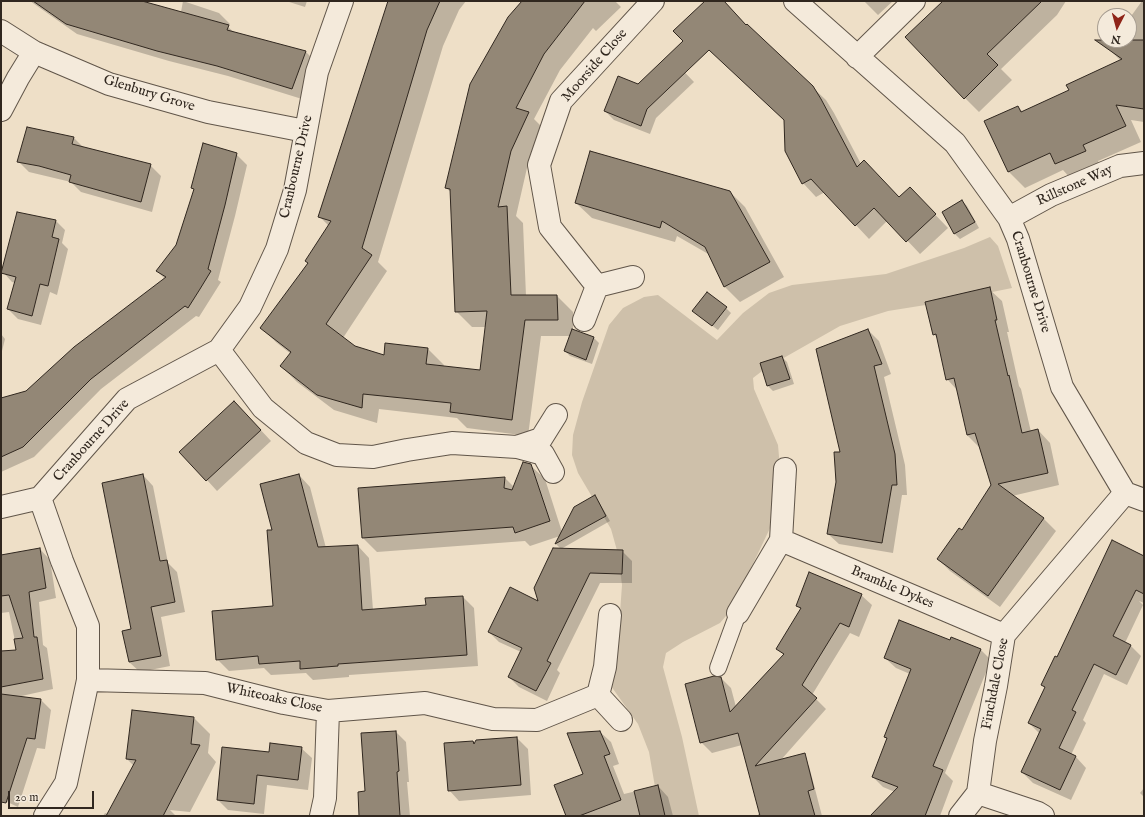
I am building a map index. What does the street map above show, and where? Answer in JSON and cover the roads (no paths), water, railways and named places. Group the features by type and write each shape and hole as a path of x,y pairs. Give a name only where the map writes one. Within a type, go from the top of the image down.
{"street":[{"name":"Cranbourne Drive","path":"40,498 127,400 219,350 250,307 277,249 295,190 305,131 318,72 342,1"},
{"name":"Moorside Close","path":"598,286 550,227 539,165 561,101 653,1"},
{"name":"Cranbourne Drive","path":"795,1 954,143 1009,218 1018,239 1062,387 1134,496"},
{"path":"857,57 914,1"},
{"name":"Glenbury Grove","path":"1,31 34,52 109,84 208,112 305,131"},
{"path":"1,110 34,52"},
{"name":"Rillstone Way","path":"1009,218 1051,195 1120,166 1144,163"},
{"path":"584,320 598,286 634,276"},
{"path":"219,350 263,408 306,443 336,455 373,457 452,443 517,447 543,454 553,472"},
{"path":"517,447 542,439 556,415"},
{"path":"738,614 781,540 786,469"},
{"name":"Finchdale Close","path":"978,793 985,742 1004,635 1134,496"},
{"path":"1,507 40,498 62,561 88,626 88,680 66,783 45,816"},
{"name":"Bramble Dykes","path":"781,540 1004,635"},
{"path":"610,615 605,667 598,694 621,720"},
{"name":"Whiteoaks Close","path":"88,680 205,683 284,703 328,711 425,703 493,719 536,720 598,694"},
{"path":"321,816 325,798 328,711"},
{"path":"960,816 978,793 1043,816"}],"lane":[{"path":"718,668 738,614"}]}
